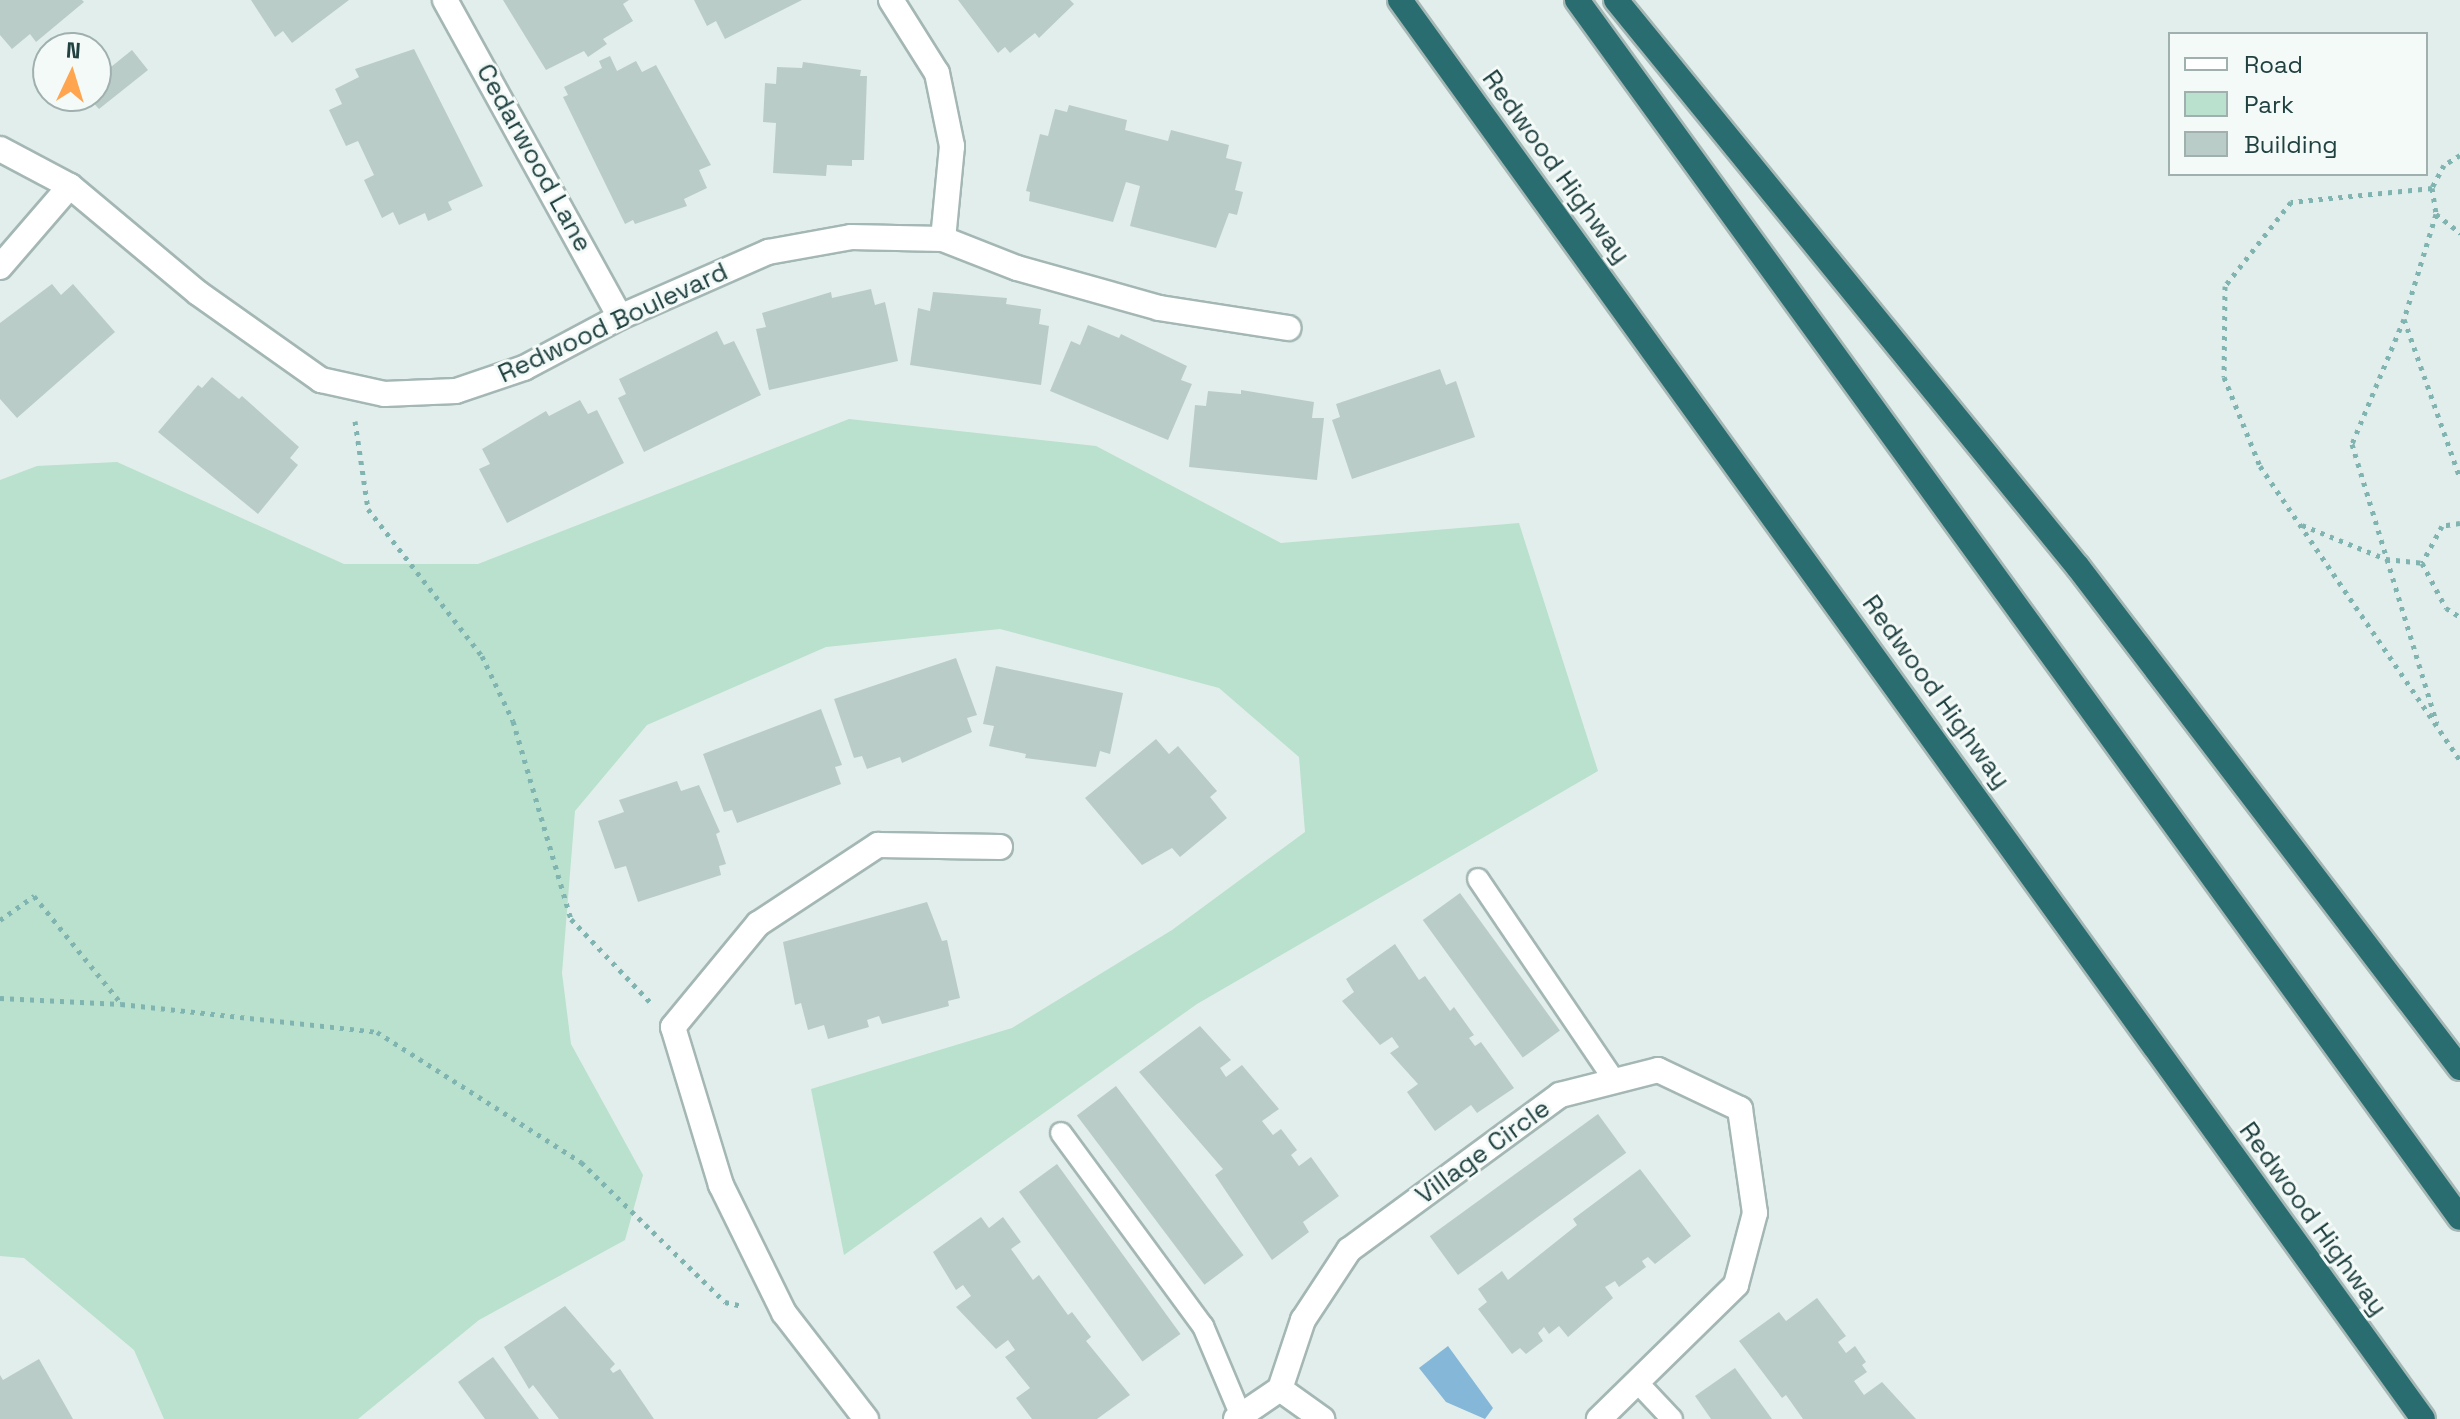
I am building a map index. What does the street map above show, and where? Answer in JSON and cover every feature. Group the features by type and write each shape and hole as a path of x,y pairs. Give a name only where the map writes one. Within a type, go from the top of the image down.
{"highway":[{"name":"Redwood Highway","path":"1400,0 2423,1419"},
{"path":"1577,0 2460,1218"},
{"path":"1616,0 2078,567 2460,1068"},
{"path":"2390,1375 2407,1419"}],"street":[{"name":"Cedarwood Lane","path":"445,0 620,317"},
{"path":"891,0 937,73 952,146 943,239"},
{"name":"Redwood Boulevard","path":"0,149 70,186 254,334 321,380 384,394 456,391 524,368 620,317 768,252 851,237 943,239 1017,268 1159,308 1288,328"},
{"path":"0,267 70,186"},
{"path":"866,1419 784,1313 721,1185 673,1027 758,924 878,845 1000,847"},
{"name":"Village Circle","path":"1280,1389 1303,1320 1349,1250 1560,1095 1658,1070 1740,1109 1755,1213 1736,1285 1599,1419"},
{"path":"1239,1417 1280,1389 1322,1419"}],"lane":[{"path":"1478,879 1615,1081"},
{"path":"1061,1133 1203,1326 1239,1417"},
{"path":"1637,1382 1672,1419"}],"path":[{"path":"2438,728 2352,444 2404,319 2436,214 2432,188 2444,165 2460,155"},
{"path":"2432,188 2291,202 2225,286 2224,377 2260,466 2460,760"},
{"path":"2436,214 2460,233"},
{"path":"2404,319 2460,478"},
{"path":"350,387 368,509 482,656 513,721 571,919 673,1027"},
{"path":"2422,563 2442,526 2460,523"},
{"path":"2301,525 2386,559 2422,563"},
{"path":"2422,563 2446,608 2460,617"},
{"path":"0,920 34,896 121,1004"},
{"path":"0,998 121,1004 377,1032 581,1162 725,1302 784,1313"}],"green space":[{"path":"849,419 1096,446 1281,543 1519,523 1598,771 1197,1004 844,1255 811,1089 1012,1028 1172,930 1305,832 1299,757 1219,688 1000,629 826,647 647,725 575,811 562,973 571,1044 643,1175 625,1240 479,1320 358,1419 164,1419 134,1350 24,1258 0,1256 0,480 37,466 117,462 344,564 478,564"}],"water":[{"path":"1448,1346 1493,1408 1485,1419 1446,1402 1419,1368"}],"building":[{"path":"0,0 84,2 48,32 32,32 32,37 30,34 12,49 0,35"},
{"path":"251,0 349,0 292,43 283,31 275,37"},
{"path":"503,0 629,0 623,4 633,21 603,39 607,44 588,57 584,51 546,70"},
{"path":"694,0 802,0 725,39 716,21 707,26"},
{"path":"958,0 1070,0 1074,4 1039,38 1035,33 1010,53 1005,47 998,53"},
{"path":"414,49 483,186 448,202 452,210 428,221 425,213 399,225 393,212 382,218 364,180 374,175 358,141 346,146 329,110 342,104 335,89 359,77 355,69"},
{"path":"132,50 148,70 112,99 112,66"},
{"path":"610,56 617,71 636,61 642,72 656,65 711,165 699,170 707,188 684,199 687,206 635,224 633,220 625,224 563,97 568,95 564,87 602,68 599,61"},
{"path":"803,62 861,70 860,76 867,76 864,160 852,160 852,166 827,165 826,176 773,173 776,123 763,122 765,83 776,84 777,67 802,68"},
{"path":"1069,105 1127,120 1125,130 1168,141 1171,130 1229,145 1226,158 1242,162 1235,190 1243,192 1237,215 1229,213 1216,248 1130,226 1140,186 1126,182 1113,222 1029,201 1030,192 1026,191 1040,134 1048,136 1055,109 1067,112"},
{"path":"52,284 61,295 73,284 115,332 17,418 0,399 0,323"},
{"path":"871,289 875,305 885,302 898,361 769,390 756,329 766,327 762,313 831,292 832,298"},
{"path":"933,292 1007,298 1006,304 1041,309 1039,324 1049,326 1041,385 910,365 918,308 930,311"},
{"path":"1088,325 1119,338 1121,334 1187,366 1181,380 1192,384 1168,440 1050,391 1071,341 1080,345"},
{"path":"717,331 724,345 734,341 761,395 644,452 618,398 626,394 619,379"},
{"path":"1440,369 1446,385 1456,381 1475,437 1352,479 1332,420 1340,417 1336,404"},
{"path":"212,377 239,399 242,396 299,447 290,458 298,465 258,514 158,432 198,385 202,388"},
{"path":"1241,390 1314,402 1312,418 1324,418 1317,480 1189,467 1195,405 1206,406 1208,391 1241,394"},
{"path":"580,400 588,414 597,410 624,463 507,523 479,469 490,464 482,449 546,411 549,416"},
{"path":"956,658 977,715 967,718 972,732 902,763 900,757 867,769 862,756 854,758 834,699"},
{"path":"996,666 1123,693 1110,754 1100,751 1096,767 1025,758 1026,754 989,746 994,726 983,724"},
{"path":"821,709 842,765 835,767 841,784 737,823 732,810 724,812 703,754"},
{"path":"1156,739 1169,754 1178,746 1217,791 1210,797 1227,818 1180,857 1172,848 1142,865 1085,798"},
{"path":"677,781 681,791 699,785 720,832 716,834 726,864 719,866 721,875 638,902 626,866 615,869 598,821 624,812 619,800"},
{"path":"1460,893 1560,1031 1523,1058 1423,920"},
{"path":"927,902 942,941 947,940 960,998 948,1001 949,1006 882,1024 879,1016 867,1020 869,1027 828,1039 824,1025 808,1030 801,1003 795,1005 783,942"},
{"path":"1395,944 1419,980 1425,976 1450,1011 1454,1007 1474,1035 1469,1038 1475,1046 1481,1042 1514,1088 1477,1113 1471,1105 1435,1131 1407,1092 1418,1084 1390,1053 1399,1047 1392,1037 1380,1045 1342,1001 1354,992 1346,979"},
{"path":"1200,1026 1231,1060 1220,1068 1226,1077 1242,1065 1279,1109 1262,1121 1273,1135 1281,1129 1297,1150 1291,1155 1299,1166 1311,1157 1339,1196 1303,1222 1309,1232 1272,1260 1215,1175 1223,1169 1139,1072"},
{"path":"1116,1086 1244,1255 1204,1285 1077,1115"},
{"path":"1598,1114 1626,1153 1458,1275 1430,1236"},
{"path":"1057,1164 1180,1334 1142,1362 1019,1192"},
{"path":"1640,1169 1691,1236 1655,1264 1648,1257 1642,1261 1646,1267 1619,1287 1615,1281 1605,1287 1613,1298 1568,1337 1559,1326 1549,1334 1544,1327 1538,1333 1543,1341 1526,1354 1520,1348 1512,1354 1478,1309 1487,1302 1478,1289 1502,1271 1508,1280 1577,1225 1573,1219"},
{"path":"981,1217 989,1228 1003,1217 1021,1242 1011,1249 1033,1280 1039,1275 1068,1315 1072,1312 1091,1337 1086,1341 1130,1395 1097,1419 1032,1419 1016,1398 1030,1388 1005,1357 1015,1350 1008,1340 996,1349 956,1307 971,1296 963,1285 956,1290 933,1252"},
{"path":"1817,1298 1846,1336 1838,1342 1846,1353 1855,1346 1866,1362 1862,1365 1867,1372 1854,1381 1864,1395 1882,1382 1916,1419 1803,1419 1786,1395 1782,1398 1739,1341 1779,1312 1786,1321"},
{"path":"565,1306 615,1364 610,1369 613,1373 620,1369 654,1419 559,1419 533,1385 529,1389 504,1347"},
{"path":"493,1357 539,1419 485,1419 458,1382"},
{"path":"39,1359 73,1419 0,1419 0,1375 3,1380"},
{"path":"1735,1368 1772,1419 1711,1419 1695,1396"}]}
